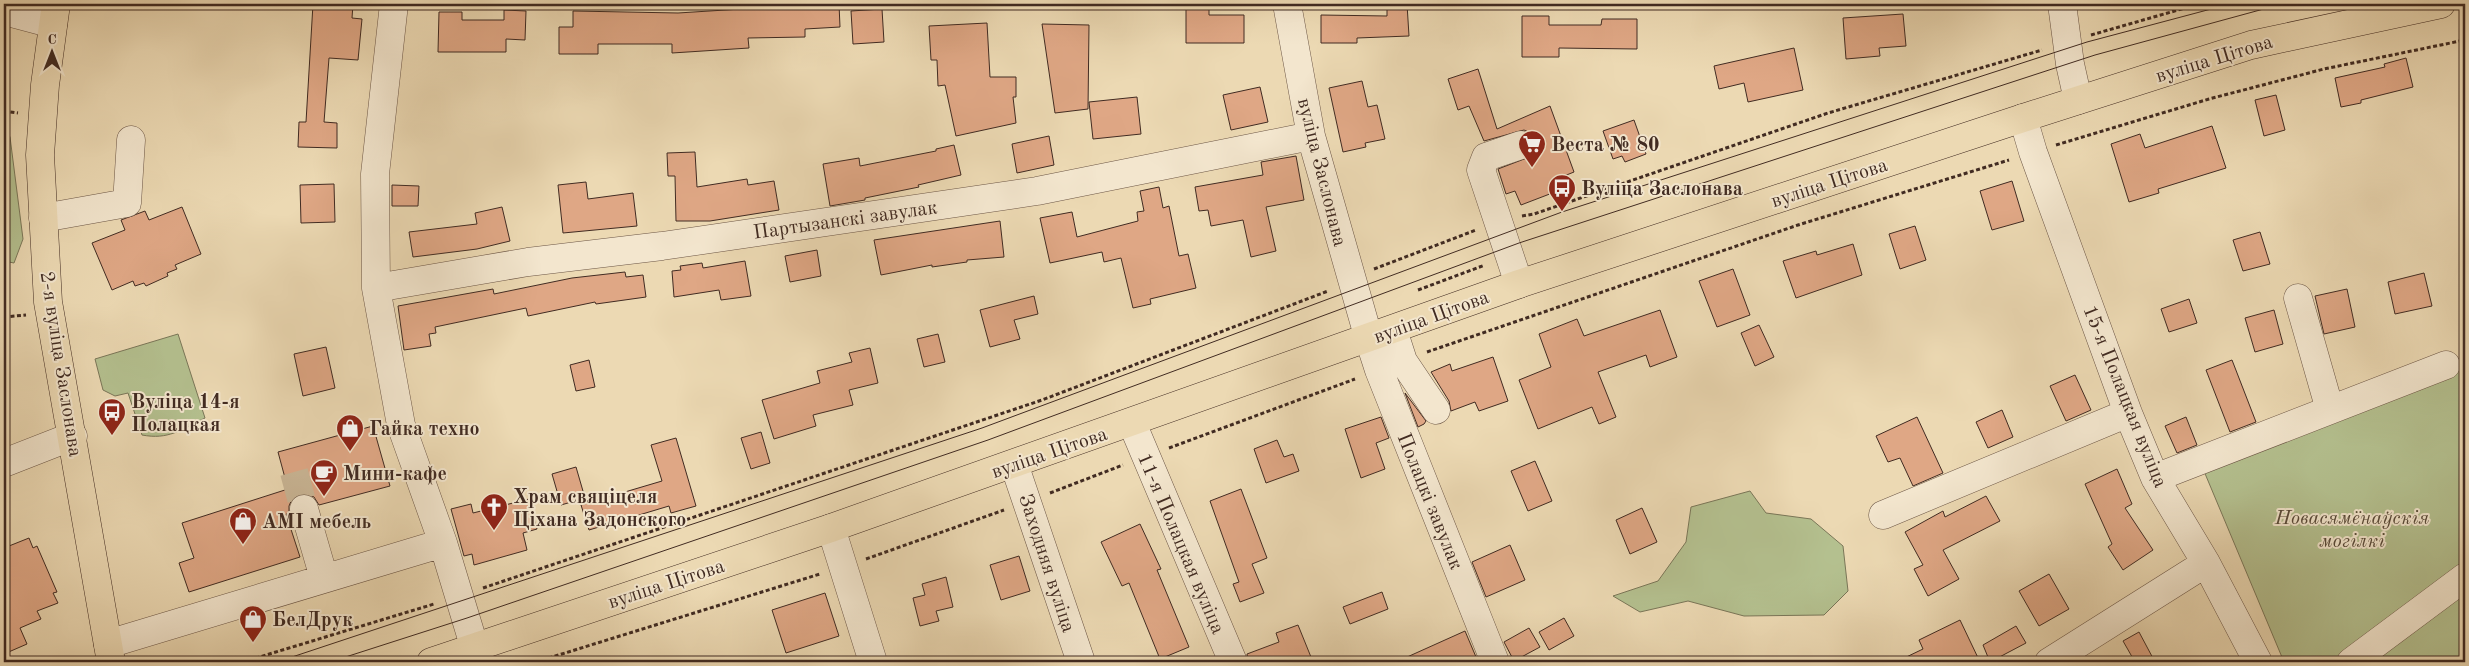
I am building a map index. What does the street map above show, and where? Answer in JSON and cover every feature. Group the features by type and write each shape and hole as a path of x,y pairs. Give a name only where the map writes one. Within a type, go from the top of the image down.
{"main road":[{"name":"вуліца Цітова","path":"431,662 477,655 1520,284 2023,118 2251,45 2441,4"},
{"name":"2-я вуліца Заслонава","path":"54,14 40,155 48,302 59,371 73,436 109,653"}],"street":[{"path":"394,4 375,174 376,288 401,425 443,543 477,655"},
{"name":"вуліца Заслонава","path":"1287,4 1311,136 1352,282 1381,334 1391,366"},
{"path":"2062,4 2078,100"},
{"path":"4,11 54,14"},
{"name":"15-я Полацкая вуліца","path":"2023,118 2033,152 2128,413 2155,478 2206,563 2258,662"},
{"name":"Партызанскі завулак","path":"376,288 528,262 672,245 1037,191 1311,136"},
{"path":"43,218 127,203 131,140"},
{"path":"1520,284 1481,170 1486,157 1521,145"},
{"path":"2298,298 2330,410"},
{"path":"2155,478 2446,365"},
{"path":"1391,366 1436,410"},
{"name":"Полацкі завулак","path":"1391,366 1495,662"},
{"path":"1883,515 2128,413"},
{"name":"11-я Полацкая вуліца","path":"1132,423 1232,662"},
{"path":"4,462 73,436"},
{"name":"Заходняя вуліца","path":"1014,464 1029,501 1081,662"},
{"path":"304,509 324,578"},
{"path":"831,528 873,662"},
{"path":"109,653 324,578 443,543"},
{"path":"2049,662 2206,563"},
{"path":"2352,662 2465,577"}],"path":[{"path":"244,662 460,596 1042,400 1352,282 1369,271 1498,220 1534,214 1828,113 2199,4"},
{"path":"536,662 843,566 1029,501 1467,337 1798,225 2209,99 2324,69 2465,40"},
{"path":"1412,292 1510,256"},
{"path":"4,317 13,316"}],"green space":[{"path":"4,126 10,137 23,239 14,263 4,261"},
{"path":"178,334 205,418 167,435 142,435 128,393 115,396 103,390 95,359"},
{"name":"Новасямёнаўскія могілкі","path":"2465,367 2465,662 2284,662 2201,464"},
{"path":"1750,491 1766,513 1811,519 1843,546 1848,591 1824,615 1744,616 1688,601 1640,612 1613,596 1658,581 1686,542 1691,507"}],"building":[{"path":"313,4 353,4 352,18 362,19 358,60 329,58 324,122 337,123 337,148 298,147 299,122 306,122"},
{"path":"839,4 840,27 805,29 805,37 748,38 749,48 672,53 672,44 598,44 598,54 559,54 559,27 573,27 573,11 678,13"},
{"path":"1186,4 1209,4 1209,15 1244,15 1244,43 1186,43"},
{"path":"1407,4 1409,36 1357,38 1357,43 1321,43 1321,15 1387,16 1387,5"},
{"path":"882,9 884,42 853,44 851,11"},
{"path":"504,10 526,11 525,40 506,39 506,52 438,52 439,12 462,12 462,20 504,20"},
{"path":"1903,14 1906,46 1879,48 1880,56 1846,59 1843,18"},
{"path":"1522,16 1549,16 1549,25 1601,25 1602,19 1637,19 1637,49 1559,48 1559,57 1522,57"},
{"path":"987,23 990,77 1016,77 1016,97 1013,97 1016,123 956,136 945,85 938,86 937,60 931,60 929,26"},
{"path":"1042,24 1089,25 1088,109 1055,113"},
{"path":"1794,48 1803,90 1748,102 1744,83 1719,89 1714,66"},
{"path":"2406,58 2413,87 2341,107 2335,78 2385,67 2384,64"},
{"path":"1478,69 1497,129 1550,106 1574,172 1564,176 1568,187 1521,205 1515,191 1506,194 1498,169 1532,156 1536,148 1536,140 1531,133 1524,130 1484,141 1469,106 1458,110 1448,79"},
{"path":"1362,81 1368,107 1377,105 1385,139 1365,143 1366,147 1343,152 1329,88"},
{"path":"1260,87 1268,122 1231,130 1223,95"},
{"path":"2276,95 2285,130 2264,136 2255,100"},
{"path":"1137,97 1141,134 1093,139 1089,102"},
{"path":"1634,120 1646,154 1625,162 1622,156 1613,159 1603,131"},
{"path":"2212,126 2226,168 2158,189 2159,193 2129,202 2111,144 2140,134 2145,148"},
{"path":"1049,136 1054,165 1017,173 1012,144"},
{"path":"954,145 961,175 918,185 919,187 865,198 865,200 830,206 823,164 859,158 860,166 936,151 936,149"},
{"path":"695,152 697,187 747,179 748,185 774,181 779,210 710,221 676,221 675,176 668,176 667,153"},
{"path":"1296,156 1304,200 1266,207 1276,251 1251,257 1243,220 1211,226 1208,210 1199,211 1195,187 1263,175 1261,162"},
{"path":"2012,181 2024,221 1992,230 1980,191"},
{"path":"586,182 588,199 633,193 637,226 563,233 558,185"},
{"path":"334,184 335,222 301,223 300,185"},
{"path":"392,185 419,186 418,206 392,206"},
{"path":"1159,187 1163,208 1169,206 1179,256 1188,254 1196,288 1150,299 1151,304 1133,308 1121,258 1104,262 1102,252 1050,263 1040,218 1072,212 1077,237 1138,221 1137,212 1144,211 1140,191"},
{"path":"182,207 201,254 175,265 177,269 167,273 168,276 146,286 144,283 135,286 133,281 112,290 92,243 125,230 121,220 145,211 149,220"},
{"path":"502,207 510,241 477,249 413,257 409,232 477,224 475,213"},
{"path":"1000,221 1004,257 967,260 967,262 932,267 932,265 881,275 874,240"},
{"path":"1915,226 1926,260 1900,269 1889,234"},
{"path":"2260,232 2270,264 2243,271 2233,240"},
{"path":"1853,244 1862,275 1796,298 1783,261 1816,251 1817,255"},
{"path":"817,250 821,276 790,282 785,256"},
{"path":"745,261 751,296 721,300 719,290 674,297 672,271 681,270 680,266 702,263 703,268"},
{"path":"1733,269 1750,315 1717,327 1699,281"},
{"path":"625,272 626,277 643,275 646,297 596,304 595,302 528,316 526,308 435,327 436,333 429,334 431,346 404,350 398,306 493,289 494,294 572,278"},
{"path":"2424,273 2432,306 2395,314 2388,282"},
{"path":"2347,289 2355,327 2324,334 2315,296"},
{"path":"1034,296 1038,314 1014,320 1020,339 990,347 980,310"},
{"path":"2189,299 2197,323 2169,332 2161,309"},
{"path":"1660,310 1677,357 1650,367 1646,355 1598,372 1616,417 1599,424 1592,407 1538,429 1519,380 1551,367 1539,334 1577,319 1584,336"},
{"path":"2274,310 2283,344 2255,352 2245,318"},
{"path":"1759,325 1774,357 1755,366 1741,333"},
{"path":"938,334 945,362 924,367 917,339"},
{"path":"326,347 335,388 303,396 294,354"},
{"path":"870,348 878,383 849,390 853,405 813,415 816,426 774,439 762,400 820,383 817,371 852,362 849,353"},
{"path":"1493,357 1508,401 1479,411 1475,402 1451,411 1449,401 1431,372 1450,364 1452,371"},
{"path":"589,360 595,387 576,391 570,365"},
{"path":"2232,360 2256,422 2230,432 2206,370"},
{"path":"2075,375 2091,410 2066,421 2050,386"},
{"path":"1405,393 1426,421 1418,427"},
{"path":"2002,410 2013,437 1988,448 1976,422"},
{"path":"1381,417 1389,438 1376,443 1385,469 1361,478 1345,429"},
{"path":"1917,417 1943,473 1913,486 1900,458 1888,462 1876,436"},
{"path":"2186,417 2197,445 2177,453 2165,426"},
{"path":"373,426 390,486 319,505 314,497 307,494 299,494 292,499 289,506 289,514 286,514 300,557 189,592 179,563 194,558 182,523 288,489 278,452"},
{"path":"761,432 770,463 751,469 741,438"},
{"path":"676,438 696,506 671,513 669,506 589,530 581,505 662,481 651,445"},
{"path":"1277,440 1284,457 1293,454 1299,471 1266,483 1254,449"},
{"path":"1535,461 1552,501 1528,511 1511,471"},
{"path":"576,467 585,498 561,505 552,474"},
{"path":"2117,469 2132,504 2125,508 2153,550 2123,570 2108,547 2112,544 2085,484"},
{"path":"1241,489 1267,558 1252,564 1264,593 1240,602 1233,584 1239,582 1210,501"},
{"path":"1986,496 2000,521 1943,550 1959,579 1928,596 1914,569 1923,565 1905,532 1943,511 1945,517"},
{"name":"Храм свяціцеля Ціхана Задонского","path":"529,499 537,529 523,533 527,550 474,565 472,554 464,556 451,509 471,504 473,513"},
{"path":"1642,508 1657,542 1630,554 1616,520"},
{"path":"1140,524 1161,569 1157,570 1189,647 1160,659 1129,583 1122,586 1101,542"},
{"path":"29,538 33,548 37,546 57,592 53,593 58,603 37,611 41,619 20,628 27,644 4,654 4,548"},
{"path":"1510,545 1525,580 1486,597 1472,562"},
{"path":"1019,556 1030,591 1001,600 990,565"},
{"path":"2049,574 2069,609 2039,626 2019,591"},
{"path":"946,577 953,607 936,611 939,621 920,626 913,598 925,595 922,584"},
{"path":"1382,592 1388,609 1350,624 1343,607"},
{"path":"825,593 839,636 786,653 772,610"},
{"path":"1564,618 1574,636 1549,650 1539,632"},
{"path":"1960,620 1980,662 1896,662 1923,649 1919,640"},
{"path":"1298,625 1313,662 1248,662 1247,654 1279,642 1276,633"},
{"path":"2016,626 2026,643 1990,662 1983,645"},
{"path":"1529,628 1540,647 1514,661 1504,642"},
{"path":"1465,631 1476,657 1465,662 1396,662"},
{"path":"2139,632 2155,662 2135,662 2123,641"}],"tunnel":[{"path":"294,472 304,509"}],"tram line":[{"path":"277,662 982,428 1562,212 2087,42 2230,4"},
{"path":"330,662 467,618 988,440 1519,243 2095,55 2282,4"}],"place":[{"name":"Веста № 80","path":"1532,168"},
{"name":"Вуліца Заслонава","path":"1562,212"},
{"name":"Вуліца 14-я Полацкая","path":"112,436"},
{"name":"Гайка техно","path":"350,452"},
{"name":"Мини-кафе","path":"324,497"},
{"name":"Храм свяціцеля Ціхана Задонского","path":"494,531"},
{"name":"AMI мебель","path":"243,545"},
{"name":"БелДрук","path":"253,643"}]}
